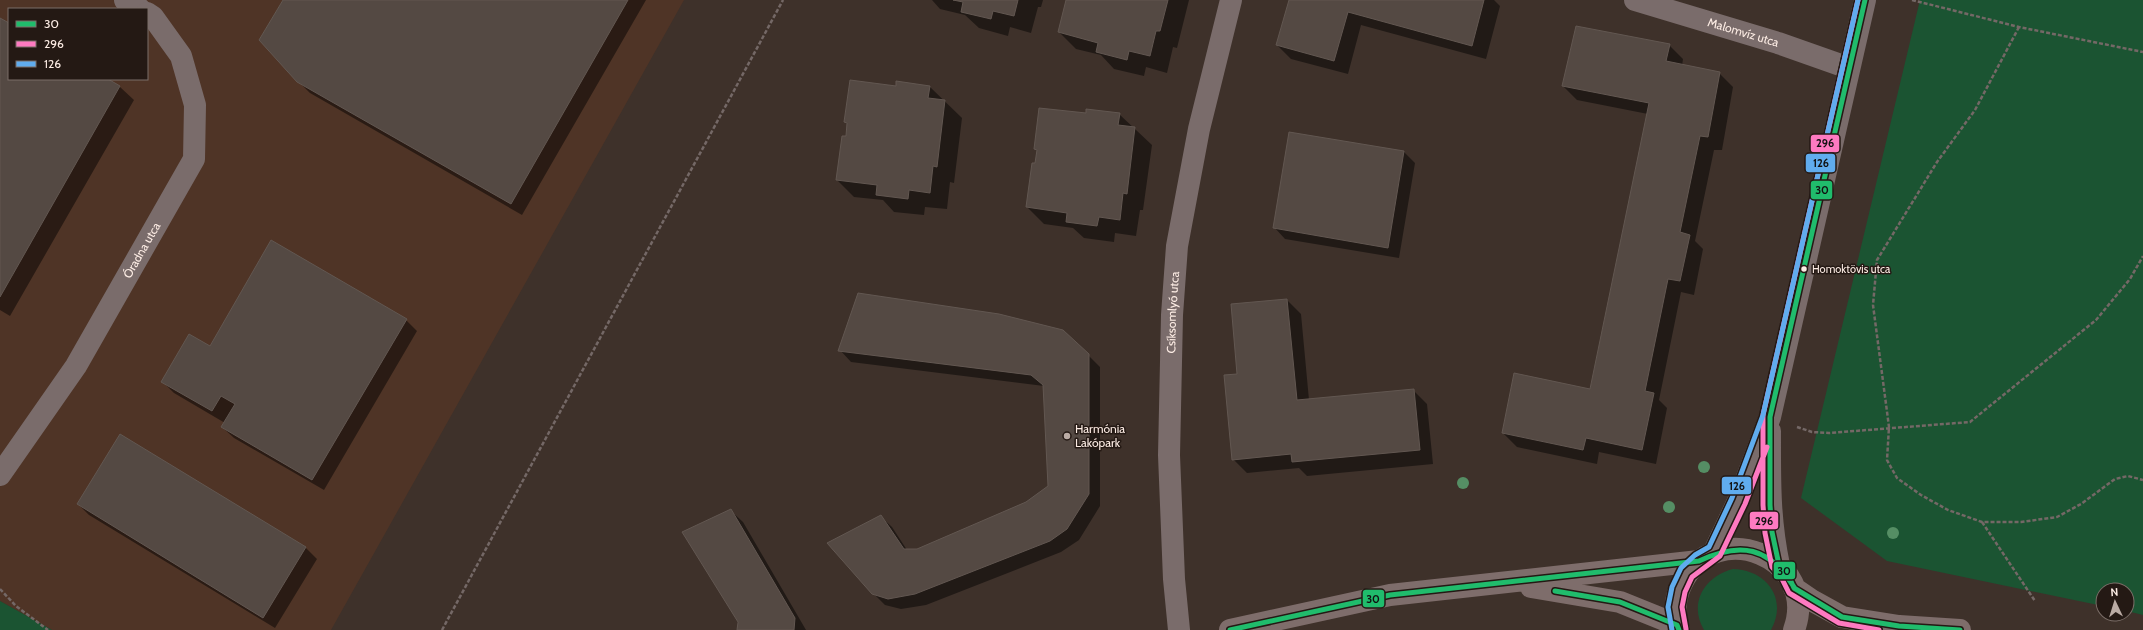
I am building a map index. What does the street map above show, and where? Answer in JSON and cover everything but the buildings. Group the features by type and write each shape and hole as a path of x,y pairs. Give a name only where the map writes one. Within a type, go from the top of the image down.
{"main road":[{"path":"1230,630 1390,595 1707,557 1731,548 1748,549 1764,554 1779,565 1794,588 1798,604 1797,622 1794,630"},
{"path":"1678,627 1675,607 1678,590 1686,573 1707,557"},
{"path":"1500,583 1579,594 1620,602 1678,627"},
{"path":"1794,588 1813,601 1842,617 1899,626 1960,630"}],"street":[{"path":"125,0 138,8"},
{"name":"Csíksomlyó utca","path":"1179,630 1174,579 1169,455 1172,315 1177,246 1199,129 1231,0"},
{"name":"Malomvíz utca","path":"1635,0 1778,42 1849,68"},
{"path":"1707,557 1738,501 1770,417 1865,0"},
{"name":"Óradna utca","path":"0,475 76,366 194,159 196,105 181,56 153,17 148,14"},
{"path":"1770,417 1770,505 1772,532 1779,565"}],"path":[{"path":"442,630 783,0"},
{"path":"1912,0 2019,27 2143,52"},
{"path":"2019,27 1975,110 1937,162 1877,260 1873,305 1889,427 1887,460 1897,478 1920,495 1948,510 1982,522 2021,522 2057,517 2081,504 2115,479 2128,476 2143,480"},
{"path":"1770,417 1812,432 1829,433 1889,427 1970,422 2096,320 2130,279 2143,256"},
{"path":"1982,522 2035,601"},
{"path":"0,589 16,606 48,630"}],"shaded area":[{"path":"0,0 684,0 331,630 52,630 0,601"}],"green space":[{"path":"1920,0 2143,0 2143,615 2135,613 2135,582 2095,582 2095,604 1887,561 1801,498"},
{"path":"1733,569 1756,575 1771,588 1775,597 1777,608 1776,619 1771,630 1704,630 1698,610 1702,592 1707,584 1714,578"},
{"path":"0,601 52,630 0,630"}],"transit line":[{"name":"296","path":"1858,0 1763,415 1763,505 1765,533 1772,567 1782,579 1789,593 1839,623 1879,630"},
{"name":"126","path":"1672,630 1668,607 1672,587 1681,568 1695,555 1709,547 1732,498 1763,415 1858,0"},
{"name":"30","path":"1865,0 1770,417 1770,505 1772,532 1779,565 1788,575 1794,588 1842,617 1899,626 1960,630"},
{"name":"296","path":"1686,629 1682,607 1685,592 1692,577 1720,556 1745,504 1767,447"},
{"name":"30","path":"1230,630 1390,595 1699,561 1728,551 1741,550 1764,556 1775,563 1794,587"},
{"name":"30","path":"1555,591 1620,602 1677,625 1679,630"}],"place":[{"name":"Homoktövis utca","path":"1804,269"},
{"name":"Harmónia Lakópark","path":"1067,436"}]}
